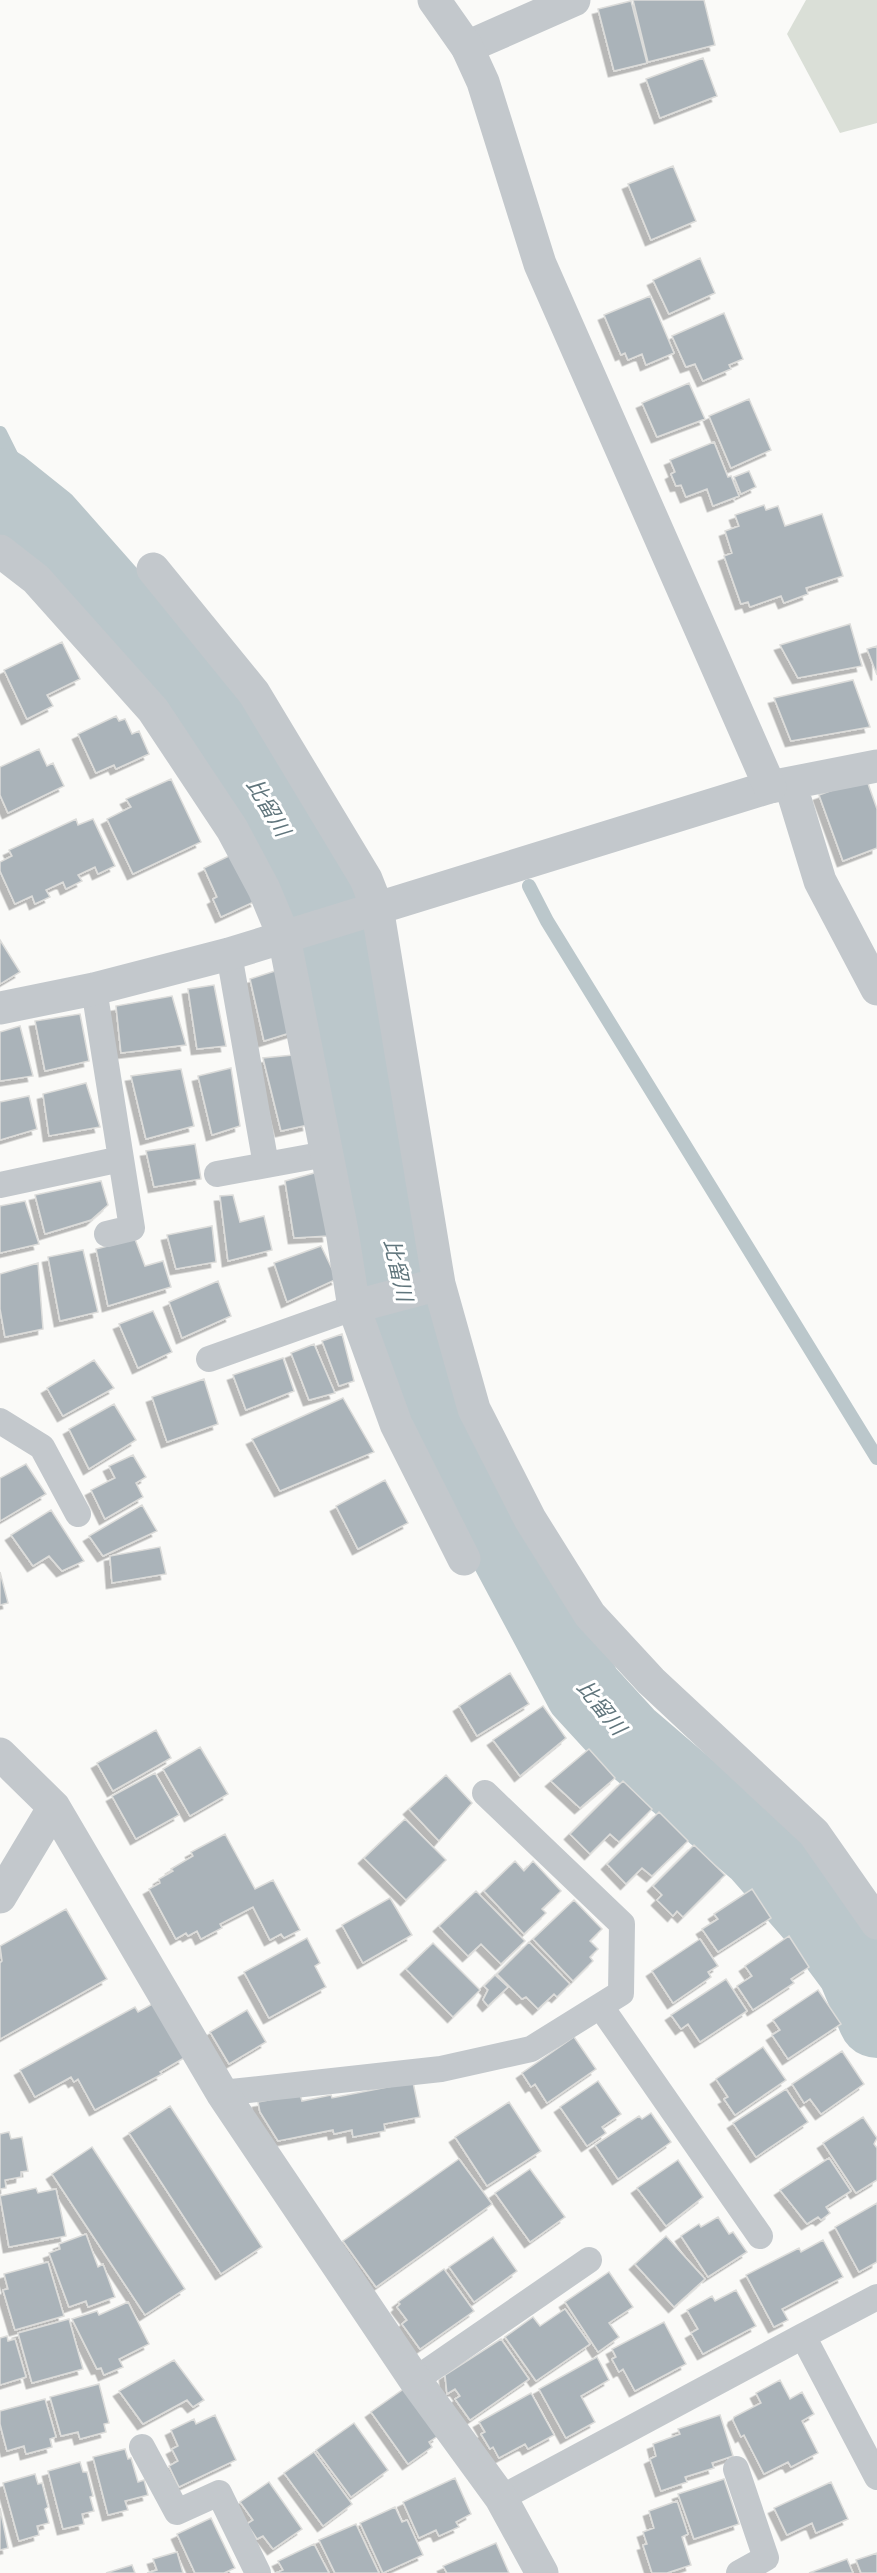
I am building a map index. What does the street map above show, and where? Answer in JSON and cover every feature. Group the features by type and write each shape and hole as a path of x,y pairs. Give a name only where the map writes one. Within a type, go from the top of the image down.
{"street":[{"path":"434,0 467,47 483,82 540,264 780,785 820,881 877,989"},
{"path":"467,47 574,0"},
{"path":"0,551 36,579 153,710 232,829 291,935 326,1154 359,1306 396,1424 464,1559"},
{"path":"153,568 254,693 366,879 369,910 432,1286 474,1409 530,1519 590,1615 651,1681 814,1833 877,1923"},
{"path":"0,1008 94,988 229,954 780,785 877,766"},
{"path":"359,1306 432,1286"},
{"path":"0,1754 54,1807 222,2093 415,2380 501,2498 542,2573"},
{"path":"0,1897 54,1807"}],"lane":[{"path":"229,954 266,1165"},
{"path":"94,988 132,1228 107,1234"},
{"path":"217,1174 326,1154"},
{"path":"0,1185 121,1159"},
{"path":"209,1359 359,1306"},
{"path":"4,1430 42,1447 78,1514"},
{"path":"222,2093 441,2069 531,2049 621,1993 622,1924 486,1793"},
{"path":"601,2007 760,2236"},
{"path":"415,2380 589,2260"},
{"path":"501,2498 877,2297"},
{"path":"803,2336 877,2477"},
{"path":"142,2447 177,2512 219,2493 258,2573"},
{"path":"736,2469 766,2558 739,2573"}],"shaded area":[{"path":"806,0 877,0 877,123 840,133 787,34"}],"building":[{"path":"633,0 704,0 715,45 648,62"},
{"path":"631,1 647,63 614,71 598,9"},
{"path":"703,58 717,96 660,118 646,79"},
{"path":"673,166 696,221 651,240 628,184"},
{"path":"700,258 715,293 669,314 653,280"},
{"path":"650,296 674,353 646,365 642,354 628,360 625,353 621,355 604,315"},
{"path":"724,313 743,359 729,365 731,369 703,381 695,364 686,367 672,336"},
{"path":"689,383 705,419 657,437 642,403"},
{"path":"749,399 771,450 731,468 709,416"},
{"path":"714,442 728,477 731,476 739,496 713,506 707,489 686,497 681,485 676,486 671,474 675,472 670,460"},
{"path":"749,471 756,487 741,494 734,477"},
{"path":"764,505 766,510 778,506 785,526 822,514 843,576 806,588 808,594 784,603 781,596 750,607 748,602 741,604 724,556 732,553 725,531 739,526 735,515"},
{"path":"850,624 862,666 798,678 780,645"},
{"path":"62,642 80,679 47,695 53,706 27,719 4,670"},
{"path":"877,646 877,675 867,649"},
{"path":"853,680 870,727 791,741 774,698"},
{"path":"116,716 119,721 125,719 132,734 139,731 149,754 116,769 114,765 96,773 78,734"},
{"path":"39,749 47,766 53,763 64,786 8,813 0,795 0,767"},
{"path":"866,778 877,809 877,848 843,861 819,795"},
{"path":"171,779 201,842 133,874 107,819 131,807 126,799"},
{"path":"76,819 78,825 93,819 115,866 98,874 95,867 78,875 82,881 66,889 63,882 46,890 50,897 35,904 32,896 15,904 0,871 0,862 12,856 9,850"},
{"path":"233,854 256,901 221,917 213,899 217,897 204,868"},
{"path":"0,940 20,972 0,984"},
{"path":"278,970 293,1032 264,1041 250,979"},
{"path":"214,985 226,1046 197,1049 188,989"},
{"path":"172,996 186,1045 121,1053 116,1006"},
{"path":"80,1014 89,1061 45,1071 35,1021"},
{"path":"20,1026 33,1076 0,1081 0,1032"},
{"path":"293,1055 308,1125 281,1131 263,1058"},
{"path":"231,1068 240,1126 212,1135 198,1076"},
{"path":"181,1069 194,1126 146,1139 131,1076"},
{"path":"86,1083 100,1127 49,1136 43,1094"},
{"path":"29,1096 37,1129 0,1140 0,1102"},
{"path":"195,1144 201,1179 154,1187 146,1151"},
{"path":"318,1172 328,1236 294,1238 285,1181"},
{"path":"101,1181 108,1205 91,1220 45,1234 35,1195"},
{"path":"233,1195 240,1222 264,1216 272,1250 228,1261 220,1196"},
{"path":"25,1201 39,1244 0,1253 0,1206"},
{"path":"212,1226 216,1262 176,1269 167,1235"},
{"path":"135,1239 145,1266 163,1261 171,1287 108,1306 96,1249"},
{"path":"321,1246 337,1279 287,1302 274,1263"},
{"path":"83,1250 98,1312 60,1321 48,1257"},
{"path":"38,1263 43,1329 5,1337 0,1309 0,1274"},
{"path":"218,1281 231,1316 182,1338 169,1302"},
{"path":"153,1311 172,1352 138,1368 119,1324"},
{"path":"342,1334 354,1381 339,1386 322,1341"},
{"path":"314,1344 335,1393 309,1400 291,1353"},
{"path":"283,1358 294,1391 246,1410 233,1375"},
{"path":"94,1360 114,1388 63,1416 47,1388"},
{"path":"204,1379 218,1424 167,1442 152,1397"},
{"path":"343,1398 374,1452 280,1491 252,1439"},
{"path":"114,1404 136,1440 89,1469 69,1429"},
{"path":"133,1455 146,1477 136,1483 143,1497 105,1519 91,1490 115,1478 109,1466"},
{"path":"26,1464 46,1494 0,1521 0,1478"},
{"path":"385,1480 408,1523 358,1549 336,1506"},
{"path":"142,1505 157,1531 103,1556 89,1536"},
{"path":"51,1510 84,1561 62,1571 49,1556 33,1566 11,1535"},
{"path":"160,1547 166,1574 112,1583 110,1556"},
{"path":"0,1572 8,1603 0,1605"},
{"path":"510,1673 529,1704 477,1736 459,1706"},
{"path":"543,1706 566,1738 520,1776 493,1740"},
{"path":"156,1730 171,1758 113,1791 97,1763"},
{"path":"200,1747 228,1794 190,1816 163,1769"},
{"path":"589,1749 615,1778 580,1808 551,1781"},
{"path":"155,1773 179,1815 136,1839 112,1796"},
{"path":"446,1775 472,1803 439,1841 409,1809"},
{"path":"623,1781 652,1809 619,1842 610,1834 590,1854 570,1834"},
{"path":"659,1812 688,1841 652,1876 642,1868 626,1884 607,1864"},
{"path":"405,1819 446,1860 406,1900 364,1858"},
{"path":"225,1834 255,1889 273,1880 300,1930 284,1938 281,1934 270,1940 253,1907 220,1924 222,1928 201,1939 197,1931 188,1936 186,1933 176,1939 149,1889 160,1883 159,1879 173,1871 171,1869 193,1856 191,1852"},
{"path":"694,1845 725,1875 683,1917 677,1911 673,1916 657,1900 662,1895 653,1886"},
{"path":"515,1861 524,1871 533,1861 561,1891 542,1909 546,1913 524,1934 484,1891"},
{"path":"752,1889 771,1918 718,1952 702,1929 718,1919 714,1914"},
{"path":"476,1891 525,1941 501,1964 481,1944 468,1956 439,1926"},
{"path":"390,1898 412,1935 363,1963 342,1925"},
{"path":"574,1900 602,1929 590,1941 598,1949 590,1957 593,1961 573,1981 533,1939"},
{"path":"66,1909 107,1979 0,2039 0,1963 2,1961 0,1946"},
{"path":"789,1936 809,1967 791,1979 794,1983 753,2010 737,1986 752,1976 745,1966"},
{"path":"307,1938 320,1963 315,1966 326,1987 269,2018 244,1972"},
{"path":"700,1939 718,1966 708,1972 711,1977 673,2003 652,1971"},
{"path":"529,1942 570,1984 557,1997 554,1994 538,2009 526,1997 522,1999 497,1974"},
{"path":"433,1943 480,1990 453,2017 406,1969"},
{"path":"495,1975 508,1987 488,2006 483,2000 488,1990 484,1986"},
{"path":"726,1979 747,2011 700,2042 688,2024 681,2029 671,2015"},
{"path":"818,1990 841,2024 788,2059 772,2035 780,2030 773,2020"},
{"path":"154,2003 184,2058 160,2072 162,2074 95,2110 78,2079 74,2082 71,2077 35,2097 20,2070 135,2007 138,2012"},
{"path":"247,2010 266,2042 229,2064 210,2032"},
{"path":"574,2037 596,2069 547,2103 535,2084 531,2087 522,2073"},
{"path":"763,2047 786,2080 735,2115 724,2099 728,2097 716,2079"},
{"path":"842,2051 864,2084 821,2114 810,2099 804,2103 792,2084"},
{"path":"598,2081 621,2114 602,2127 606,2133 587,2146 560,2107"},
{"path":"413,2082 420,2117 384,2124 385,2131 353,2137 352,2130 334,2134 333,2130 278,2141 260,2112 258,2102 300,2094 302,2101 331,2095 332,2098"},
{"path":"786,2089 808,2122 756,2157 733,2123"},
{"path":"509,2102 541,2151 487,2186 455,2137"},
{"path":"170,2106 262,2247 221,2274 129,2133"},
{"path":"651,2113 671,2142 618,2179 595,2145 639,2116 642,2119"},
{"path":"863,2117 877,2138 874,2144 877,2148 877,2180 856,2193 823,2143"},
{"path":"9,2132 11,2139 22,2137 28,2171 21,2172 21,2177 5,2180 6,2188 0,2189 0,2134"},
{"path":"92,2147 185,2289 145,2315 52,2174"},
{"path":"829,2158 851,2191 826,2207 830,2213 821,2220 818,2217 807,2224 780,2190"},
{"path":"459,2159 492,2204 376,2287 343,2241"},
{"path":"678,2160 703,2197 666,2226 637,2188"},
{"path":"530,2169 565,2217 530,2242 495,2193"},
{"path":"36,2188 38,2193 56,2189 66,2236 9,2247 0,2196"},
{"path":"877,2203 877,2262 859,2272 835,2227"},
{"path":"718,2217 729,2234 733,2232 747,2252 708,2277 681,2236 699,2224 701,2227"},
{"path":"86,2234 98,2267 103,2264 115,2297 88,2307 86,2301 69,2307 49,2253 60,2249 59,2244"},
{"path":"666,2236 705,2279 674,2307 635,2264"},
{"path":"493,2237 517,2271 474,2302 449,2267"},
{"path":"823,2240 843,2277 782,2309 788,2320 774,2327 746,2275 799,2248 801,2252"},
{"path":"48,2262 64,2316 15,2330 3,2290 8,2289 4,2274"},
{"path":"444,2269 474,2311 420,2349 402,2324 407,2320 397,2307 400,2304 398,2302"},
{"path":"609,2272 633,2307 609,2323 619,2337 598,2352 565,2302"},
{"path":"736,2290 756,2326 703,2354 691,2333 698,2329 687,2310 712,2296 715,2301"},
{"path":"128,2302 149,2344 119,2359 123,2367 104,2375 101,2368 97,2369 72,2319 97,2311 99,2315"},
{"path":"565,2309 590,2344 536,2381 505,2337 533,2317 540,2326"},
{"path":"69,2319 83,2369 32,2383 18,2333"},
{"path":"664,2322 686,2364 635,2391 623,2369 619,2372 612,2359 616,2357 612,2349"},
{"path":"7,2336 8,2341 15,2339 26,2377 0,2385 0,2338"},
{"path":"501,2339 529,2379 470,2420 455,2399 460,2396 455,2389 447,2394 445,2375"},
{"path":"597,2357 609,2380 581,2396 595,2422 566,2438 539,2389"},
{"path":"174,2360 204,2400 193,2407 187,2400 143,2424 119,2391"},
{"path":"780,2380 790,2399 802,2392 814,2414 802,2421 818,2453 791,2467 788,2462 764,2474 744,2435 741,2437 733,2420 734,2417 761,2403 756,2393"},
{"path":"99,2384 109,2423 104,2424 106,2432 80,2439 78,2432 61,2436 50,2397"},
{"path":"405,2388 438,2436 429,2442 432,2447 408,2464 371,2412"},
{"path":"531,2393 554,2435 528,2449 525,2444 499,2458 481,2434 485,2432 479,2422"},
{"path":"45,2399 56,2437 50,2439 52,2447 26,2454 24,2446 7,2451 0,2424 0,2411"},
{"path":"215,2415 236,2460 179,2487 169,2466 178,2461 172,2449 178,2446 171,2430 194,2419 196,2424"},
{"path":"720,2415 733,2456 712,2463 714,2468 685,2477 687,2482 661,2491 650,2459 656,2456 653,2444 680,2434 678,2429"},
{"path":"354,2423 388,2470 351,2497 316,2450"},
{"path":"125,2449 128,2459 131,2458 138,2482 144,2480 148,2495 125,2501 128,2510 108,2515 93,2457"},
{"path":"314,2452 352,2504 323,2526 284,2473"},
{"path":"80,2462 83,2472 87,2472 94,2511 82,2514 84,2524 63,2529 48,2471"},
{"path":"35,2474 38,2484 42,2483 49,2523 37,2526 39,2535 19,2541 3,2483"},
{"path":"455,2478 471,2514 456,2522 459,2527 439,2536 436,2530 419,2538 403,2502"},
{"path":"724,2479 739,2524 694,2539 678,2494"},
{"path":"269,2482 302,2529 273,2549 263,2536 257,2539 247,2524 253,2520 240,2502"},
{"path":"831,2482 848,2519 816,2533 812,2523 787,2535 774,2508"},
{"path":"677,2501 688,2534 682,2537 691,2565 667,2573 652,2573 643,2545 647,2544 643,2532 654,2528 649,2511"},
{"path":"395,2507 402,2522 407,2520 423,2555 383,2573 360,2523"},
{"path":"0,2508 8,2548 0,2550"},
{"path":"211,2518 235,2568 224,2573 195,2573 177,2534"},
{"path":"356,2524 379,2573 335,2573 319,2540"},
{"path":"496,2543 509,2573 447,2573 443,2566"},
{"path":"314,2544 329,2573 276,2573 283,2570 278,2561"},
{"path":"177,2552 183,2573 147,2573 157,2570 153,2559"},
{"path":"877,2553 877,2573 861,2573 856,2560"},
{"path":"847,2559 853,2573 809,2573"},
{"path":"132,2565 135,2573 106,2573"}],"waterway":[{"path":"0,433 45,523"},
{"name":"比留川","path":"0,487 45,523 159,652 247,771 311,877 342,962 365,1080 377,1166 388,1212 392,1255 408,1319 444,1429 584,1691 628,1739 759,1851 821,1922 856,1969 877,2019"},
{"path":"529,886 547,921 877,1458"}]}
